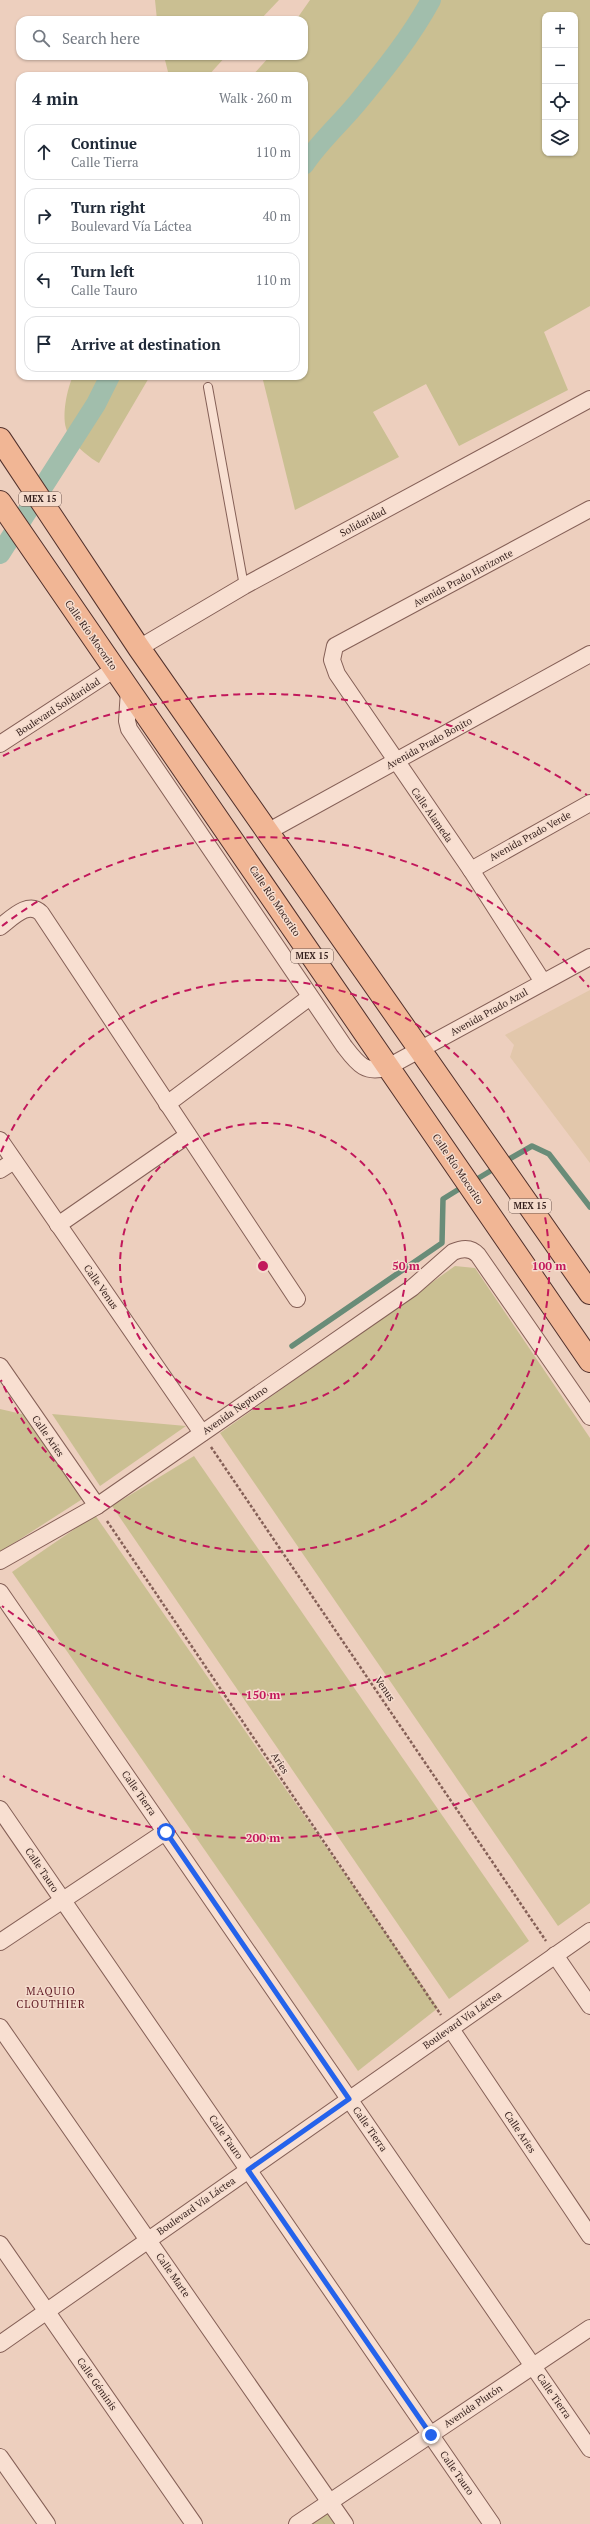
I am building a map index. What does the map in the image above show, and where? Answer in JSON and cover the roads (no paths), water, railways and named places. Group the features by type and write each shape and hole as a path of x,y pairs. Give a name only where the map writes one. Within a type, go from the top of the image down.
{"main road":[{"name":"MEX 15","path":"0,439 139,648 269,831 590,1293"},
{"name":"Calle Río Mocorito","path":"0,502 590,1361"}],"street":[{"name":"Solidaridad","path":"139,648 244,586 588,404"},
{"name":"Avenida Prado Horizonte","path":"336,646 590,509"},
{"name":"Calle Alameda","path":"336,646 332,660 337,674 395,762 471,870 543,982"},
{"name":"Avenida Prado Bonito","path":"269,831 590,654"},
{"name":"Boulevard Solidaridad","path":"0,744 115,669"},
{"path":"130,690 127,721 129,729 310,997 344,1046 362,1066 374,1070 388,1067"},
{"name":"Avenida Prado Verde","path":"471,870 590,803"},
{"path":"0,928 27,909 36,909 42,913 167,1104 298,1298"},
{"name":"Avenida Prado Azul","path":"388,1067 590,957"},
{"path":"167,1104 310,997"},
{"path":"58,1225 188,1135"},
{"name":"Calle Venus","path":"0,1140 202,1433"},
{"path":"0,1170 14,1161"},
{"name":"Avenida Neptuno","path":"0,1561 97,1506 412,1288 452,1252 463,1249 473,1251 478,1255 590,1417"},
{"name":"Calle Aries","path":"0,1366 97,1506"},
{"name":"Calle Tierra","path":"0,1592 590,2449"},
{"name":"Calle Tauro","path":"0,1809 492,2524"},
{"path":"0,1942 166,1832"},
{"name":"Boulevard Vía Láctea","path":"0,2344 590,1932"},
{"path":"555,1955 590,2006"},
{"name":"Calle Marte","path":"0,2027 345,2524"},
{"name":"Calle Aries","path":"450,2029 590,2236"},
{"name":"Calle Géminis","path":"0,2244 194,2524"},
{"name":"Avenida Plutón","path":"297,2524 590,2328"},
{"path":"0,2457 47,2524"}],"lane":[{"path":"208,387 244,586"}],"waterway":[{"path":"308,160 387,65 415,27 431,0"},
{"path":"0,554 96,404 108,380"},
{"path":"504,1162 532,1146 549,1154 590,1207"},
{"path":"472,1182 497,1167"},
{"path":"292,1346 442,1243 443,1199 464,1186"}],"district":[{"name":"MAQUIO CLOUTHIER","path":"51,1997"}]}
